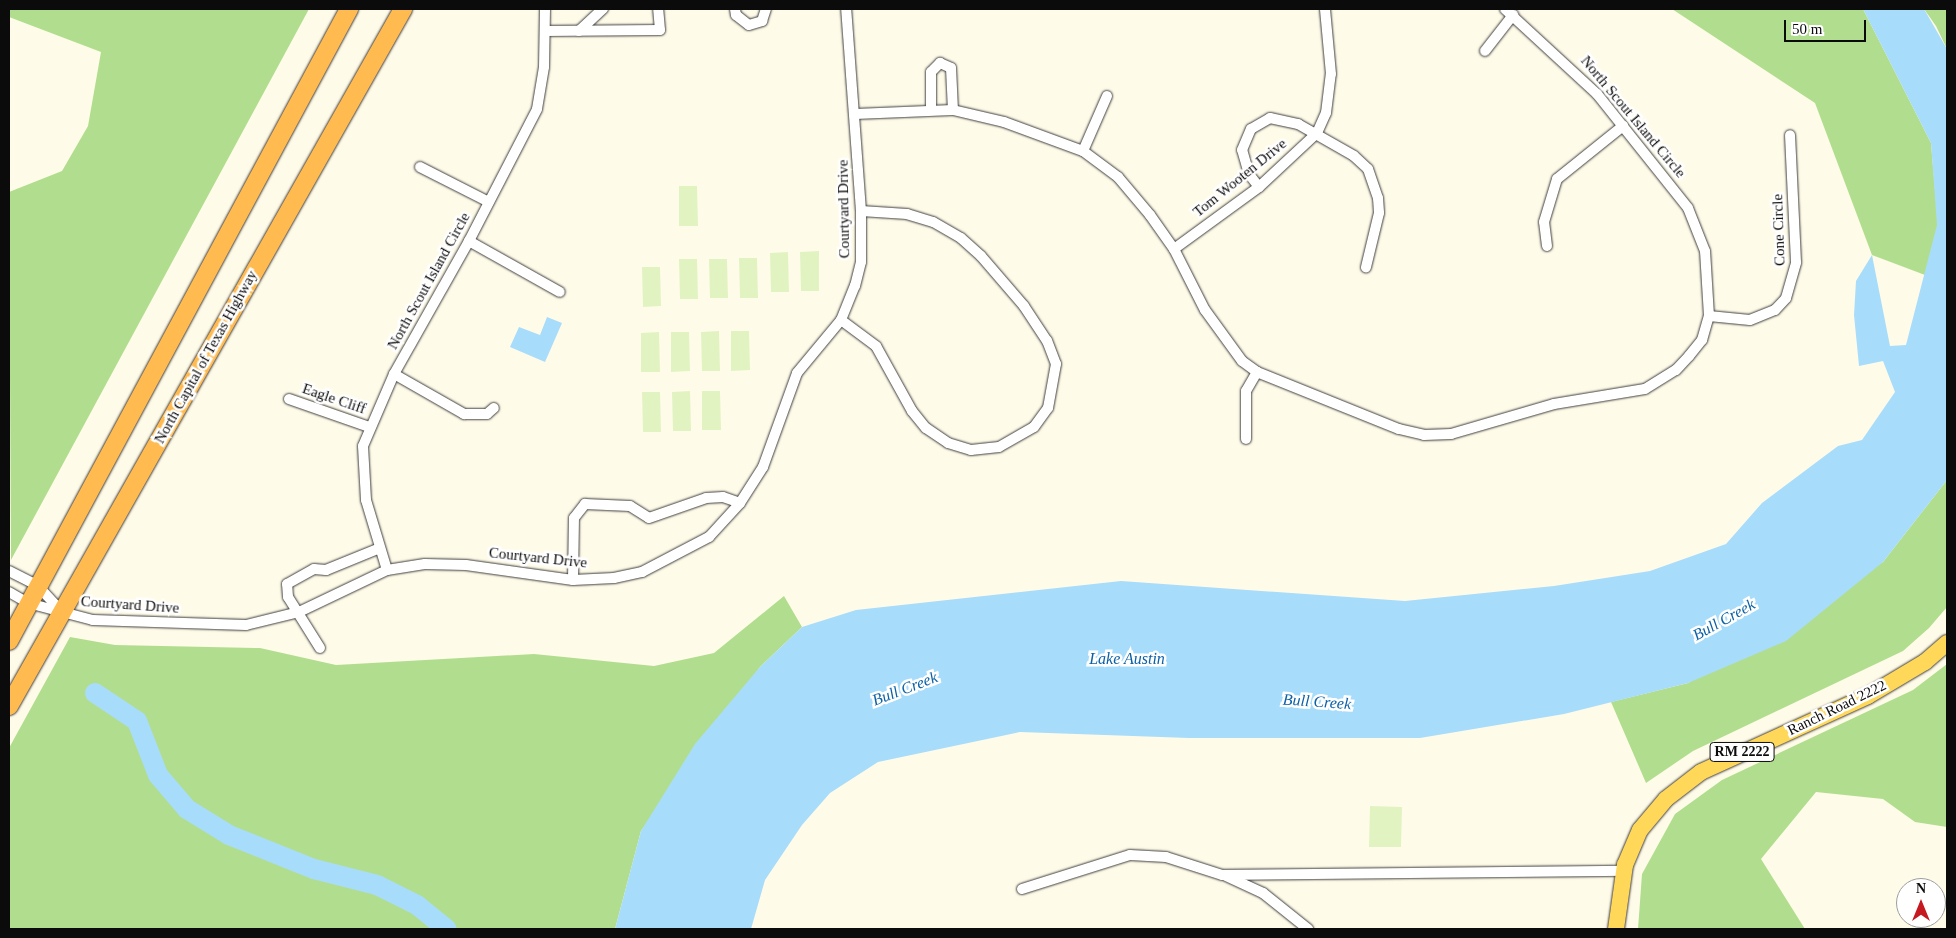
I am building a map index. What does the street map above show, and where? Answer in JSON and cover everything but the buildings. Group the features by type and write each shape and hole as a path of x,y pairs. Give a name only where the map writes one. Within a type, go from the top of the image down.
{"highway":[{"path":"330,43 342,9"},
{"path":"9,640 349,9"},
{"name":"North Capital of Texas Highway","path":"9,706 381,51 403,9"},
{"path":"381,51 414,9"}],"main road":[{"name":"Ranch Road 2222","path":"1616,929 1623,871 1640,830 1666,799 1701,772 1868,696 1925,662 1947,643"}],"street":[{"name":"North Scout Island Circle","path":"387,570 362,477 363,446 369,427 394,374 469,241 537,109 545,31 545,9"},
{"path":"579,31 602,9"},
{"path":"545,31 660,30 658,9"},
{"path":"735,9 736,15 749,24 762,21 766,9"},
{"name":"Courtyard Drive","path":"9,592 28,603 63,613 134,623 246,625 299,612 387,570 425,564 466,565 574,580 614,578 642,572 709,537 740,503 763,467 797,373 841,320 861,262 861,212 846,9"},
{"name":"Tom Wooten Drive","path":"1174,249 1258,187 1317,133 1326,113 1331,74 1325,9"},
{"name":"North Scout Island Circle","path":"855,114 930,109 953,110 1004,122 1083,151 1118,177 1174,249 1205,310 1242,361 1257,372 1399,429 1424,435 1451,434 1554,404 1645,389 1676,370 1689,356 1702,340 1709,316 1705,251 1688,208 1568,62 1509,12"},
{"path":"1485,51 1509,12"},
{"path":"930,109 931,72 940,62 951,68 953,110"},
{"path":"1083,151 1106,96"},
{"path":"1258,187 1246,168 1242,150 1251,129 1270,118 1298,124 1317,133 1354,156 1368,169 1374,183 1379,213 1366,267"},
{"path":"1547,246 1544,222 1557,179 1622,126"},
{"name":"Cone Circle","path":"1709,316 1750,320 1775,310 1786,298 1796,262 1790,135"},
{"path":"420,167 489,202"},
{"path":"841,320 876,346 912,411 926,428 948,443 971,450 999,447 1034,427 1048,408 1056,364 1047,341 1024,306 982,256 961,238 933,222 908,214 861,212"},
{"path":"469,241 560,292"},
{"path":"1246,439 1246,391 1257,372"},
{"path":"394,374 464,414 487,414 494,408"},
{"name":"Eagle Cliff","path":"289,399 369,427"},
{"path":"574,580 574,518 585,504 630,506 649,518 706,498 723,497 740,503"},
{"path":"320,648 288,597 287,584 296,577 314,569 326,570 380,548"},
{"path":"9,571 37,585 63,613"},
{"path":"1022,889 1130,855 1166,857 1222,874 1263,892 1308,929"},
{"path":"1222,874 1623,871"}],"green space":[{"path":"9,9 309,9 11,560 9,192 62,171 88,126 101,52 9,17"},
{"path":"1672,9 1863,9 1931,143 1938,225 1925,275 1872,255 1815,103"},
{"path":"1924,9 1947,9 1947,49 1936,26"},
{"path":"679,186 697,186 698,226 679,226"},
{"path":"819,251 819,291 801,291 800,252"},
{"path":"788,252 789,292 771,292 770,253"},
{"path":"739,258 757,258 758,298 740,298"},
{"path":"679,259 697,259 698,299 680,299"},
{"path":"709,259 727,259 728,298 710,298"},
{"path":"642,267 660,267 661,306 643,307"},
{"path":"719,331 720,371 702,371 701,332"},
{"path":"731,331 749,331 750,370 731,371"},
{"path":"659,332 660,372 641,372 641,333"},
{"path":"671,332 689,332 690,371 671,372"},
{"path":"690,391 691,431 673,431 672,392"},
{"path":"702,391 720,391 721,430 702,430"},
{"path":"642,392 660,392 661,432 643,432"},
{"path":"1947,480 1947,607 1929,628 1903,651 1693,751 1646,783 1611,702 1688,683 1883,562"},
{"path":"784,596 802,627 760,667 641,831 615,929 9,929 9,748 70,637 115,645 260,648 336,665 534,654 654,666 714,653"},
{"path":"1947,664 1947,827 1915,822 1883,799 1816,792 1761,859 1805,929 1638,929 1642,874 1675,814 1722,780 1913,690"},
{"path":"1370,806 1402,807 1401,847 1369,847"}],"water":[{"name":"Lake Austin","path":"1863,9 1924,9 1947,49 1947,480 1883,562 1786,641 1688,683 1564,714 1420,738 1189,738 1020,732 878,762 830,793 802,825 765,880 751,929 615,929 641,831 695,744 760,667 802,627 856,610 1121,581 1405,601 1554,586 1650,571 1726,544 1762,503 1838,446 1862,440 1895,392 1883,361 1859,366 1854,315 1856,281 1872,255 1890,346 1906,345 1937,225 1931,143"},
{"path":"547,317 562,323 545,362 510,347 519,327 540,335"}],"waterway":[{"path":"95,693 137,721 158,775 187,809 229,835 314,869 377,885 417,905 447,929"}],"water label":[{"name":"Bull Creek","path":"1724,620"},
{"name":"Bull Creek","path":"905,689"},
{"name":"Bull Creek","path":"1317,702"}]}
